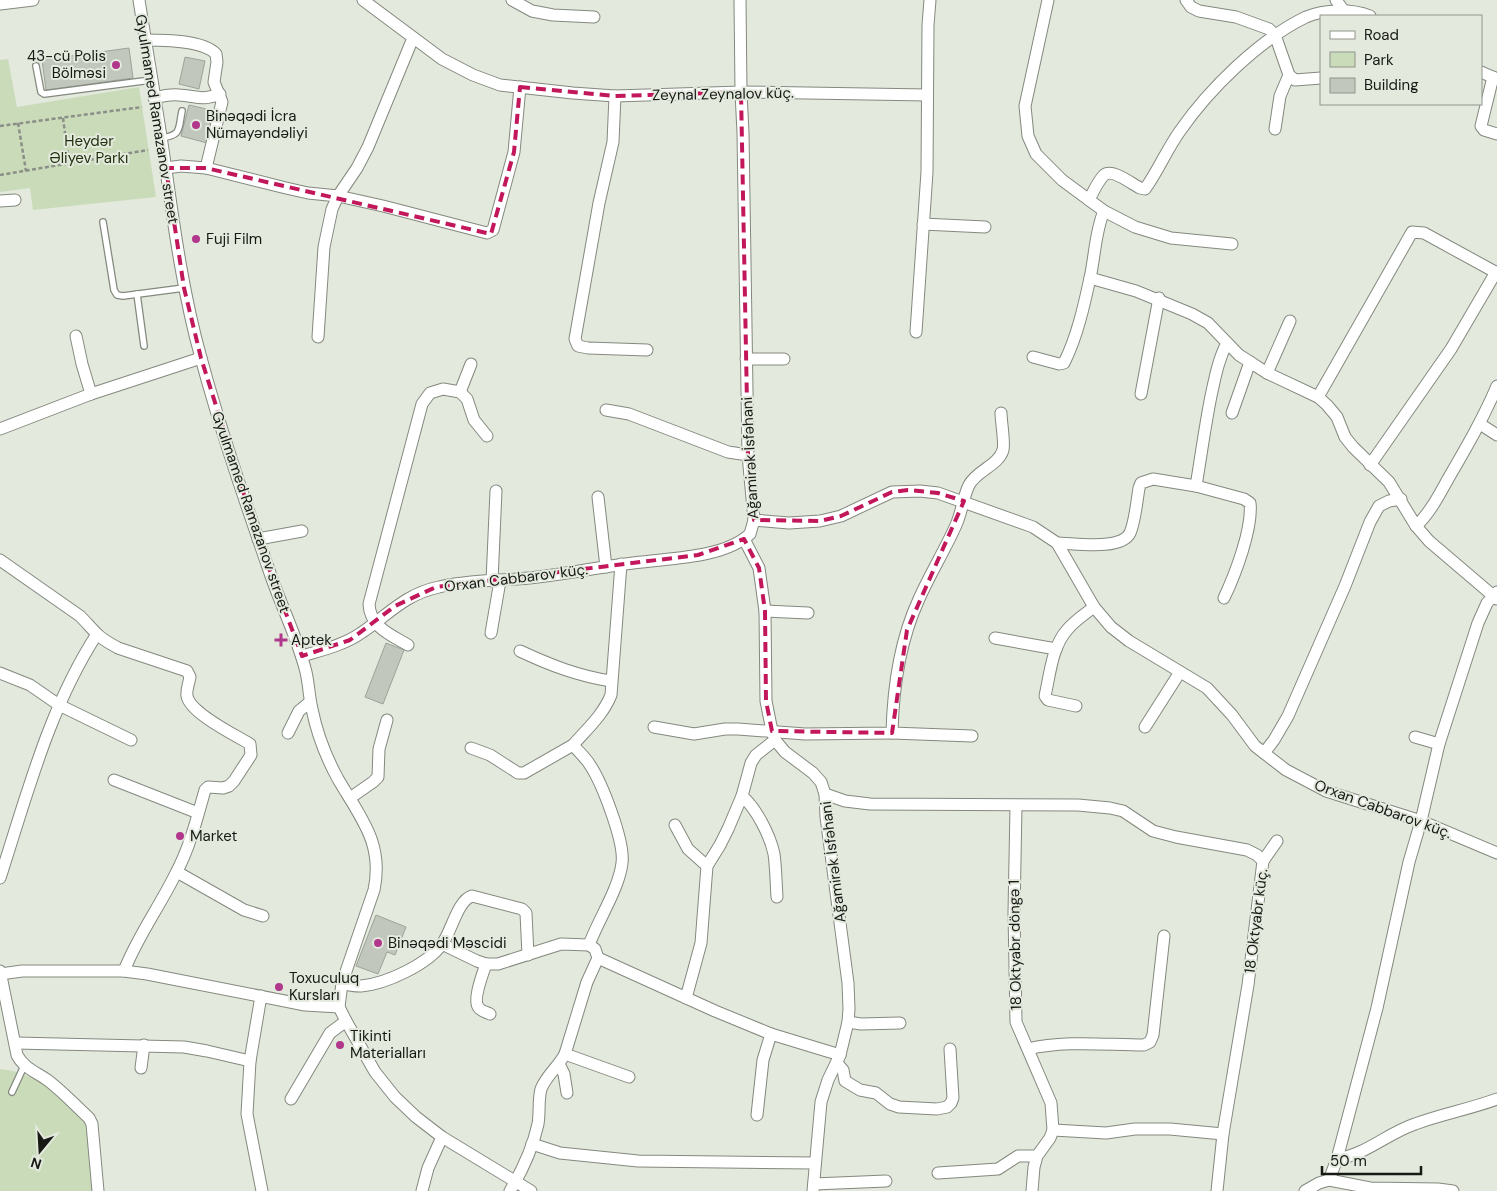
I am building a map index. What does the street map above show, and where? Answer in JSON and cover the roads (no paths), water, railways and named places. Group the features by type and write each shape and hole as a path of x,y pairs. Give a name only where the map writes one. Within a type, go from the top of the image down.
{"street":[{"path":"0,4 33,0"},
{"name":"Gyulmamed Ramazanov street","path":"139,0 184,288 201,358 258,539 302,656 308,681 310,702 322,746 372,842 377,865 374,890 342,983 339,1007"},
{"name":"Zeynal Zeynalov küç.","path":"363,0 442,60 473,75 500,84 615,96 740,92 927,95"},
{"path":"512,0 532,11 553,16 594,17"},
{"name":"Ağamirək İsfəhani","path":"740,0 740,92 743,143 748,455 754,520 750,534 744,539 759,568 765,611 766,701 773,736 785,752 813,773 820,782 825,794 826,817 848,983 848,1022 838,1059 828,1080 822,1102 814,1187"},
{"path":"916,332 927,172 928,25 930,0"},
{"path":"1048,0 1025,106 1028,136 1036,154 1062,180 1089,200 1104,211 1135,227 1171,238 1232,244"},
{"path":"1186,0 1191,7 1199,11 1252,22 1269,29 1275,35 1289,75 1295,80 1320,78"},
{"path":"1336,0 1348,11"},
{"path":"1348,11 1358,0"},
{"path":"1089,200 1104,175 1109,173 1115,173 1145,189 1170,146 1198,108 1221,82 1253,52 1275,35 1308,16 1348,11 1366,15"},
{"path":"318,338 324,247 332,209 368,147 414,38"},
{"path":"146,40 166,40 198,45 212,50 216,54 217,62 214,82 222,102 206,168"},
{"path":"1482,72 1495,78 1481,126 1484,130 1497,134"},
{"path":"1275,129 1280,96 1289,75"},
{"path":"166,168 181,166 206,168 308,193 338,196 487,233 492,230 514,152 520,87"},
{"path":"154,98 168,94 197,99 220,94"},
{"path":"615,96 613,142 599,203 575,339 578,346 588,348 647,350"},
{"path":"0,201 15,200"},
{"path":"1033,357 1059,364 1064,363 1073,341 1090,278 1099,226 1104,211"},
{"path":"923,224 985,228"},
{"path":"1318,397 1412,232 1424,233 1496,272 1450,349 1370,465"},
{"path":"1090,278 1159,298 1192,314 1208,323 1227,344 1250,362 1318,397 1328,405 1337,417 1345,437 1370,465 1389,482 1416,526 1429,541 1496,595 1482,612 1439,744 1377,1008 1330,1180"},
{"path":"1141,394 1159,298"},
{"path":"1267,372 1290,321"},
{"path":"76,336 91,394"},
{"path":"1196,486 1216,372 1220,356 1227,344"},
{"path":"0,429 91,394 201,358"},
{"path":"746,359 784,359"},
{"path":"1232,413 1250,362"},
{"path":"460,392 471,364"},
{"path":"1416,526 1433,505 1480,424 1497,386"},
{"path":"408,645 374,622 369,604 422,404 430,393 443,389 460,392 467,399 474,420 487,436"},
{"path":"606,410 629,414 728,452 748,455"},
{"path":"892,733 898,673 908,630 918,601 956,526 970,483 979,472 999,458 1003,450 1001,413"},
{"path":"1480,424 1497,435"},
{"path":"1056,543 1114,544 1125,540 1130,532 1139,488 1141,483 1147,480 1154,479 1196,486 1244,499 1250,504 1251,510 1236,572 1224,598"},
{"name":"Orxan Cabbarov küç.","path":"754,520 789,523 820,521 841,516 892,492 908,490 938,493 1033,527 1056,543 1094,607 1112,628 1128,641 1207,688 1232,714 1255,746 1286,770 1326,791 1421,821 1497,854"},
{"path":"491,634 496,581 496,491"},
{"path":"598,497 606,567"},
{"path":"1264,753 1288,716 1345,586 1370,522 1379,506 1389,500 1401,499"},
{"path":"258,539 302,531"},
{"name":"Orxan Cabbarov küç.","path":"302,656 350,640 406,600 436,587 698,555 725,548 744,539"},
{"path":"0,560 80,616 91,625 97,634 118,648 187,671 190,677 186,694 188,701 197,711 250,744 251,755 234,781 229,786 223,788 208,787 205,790 186,853 130,955 124,971"},
{"path":"471,748 490,755 518,773 524,773 572,745 600,716 608,705 611,695 621,564"},
{"path":"1076,706 1048,700 1045,696 1056,649 1068,629 1094,607"},
{"path":"765,611 808,613"},
{"path":"0,878 44,741 59,705 97,634"},
{"path":"995,638 1056,649"},
{"path":"520,651 548,664 586,677 611,681"},
{"path":"1145,727 1180,672"},
{"path":"0,673 30,685 59,705 131,740"},
{"path":"288,734 299,710 310,702"},
{"path":"350,798 378,777 379,749 387,720"},
{"path":"654,727 694,734 725,729 773,736 892,733 972,736"},
{"path":"686,998 701,942 707,866 720,845 742,796 756,755 773,736"},
{"path":"1415,737 1439,744"},
{"path":"572,745 590,764 600,785 622,849 622,863 618,878 595,927 589,945"},
{"path":"114,780 198,812"},
{"name":"18 Oktyabr küç.","path":"825,794 845,801 870,804 1078,805 1110,808 1123,811 1153,831 1247,850 1258,855 1263,861 1248,984 1223,1134 1216,1191"},
{"path":"742,796 756,812 771,844 774,854 777,897"},
{"name":"18 Oktyabr döngə 1","path":"1016,806 1014,913 1016,1022 1051,1102 1053,1130"},
{"path":"675,825 688,849 707,866"},
{"path":"1263,861 1277,841"},
{"path":"177,872 244,910 264,916"},
{"path":"342,983 361,986 373,984 398,975 421,963 442,944 463,902 472,896 522,909 526,913 528,955"},
{"path":"1028,1049 1063,1044 1144,1045 1150,1042 1153,1035 1164,936"},
{"path":"442,944 486,964 498,964 561,944 589,945 594,949 598,958 771,1034 838,1059 845,1081 860,1090 880,1095 890,1104 899,1107 936,1109 947,1107 951,1104 953,1098 950,1049"},
{"path":"513,1186 532,1144 538,1123 541,1090 546,1080 562,1060 598,958"},
{"path":"486,964 476,999 477,1006 490,1014"},
{"path":"98,1191 92,1124 89,1118 49,1081 24,1066 18,1055 0,973 22,971 124,971 305,1005 339,1007 375,1072 395,1097 416,1117 442,1137 513,1186 531,1191"},
{"path":"261,996 250,1061 247,1114 262,1191"},
{"path":"291,1099 330,1033 346,1021"},
{"path":"848,1022 861,1024 900,1023"},
{"path":"757,1115 763,1060 771,1034"},
{"path":"16,1043 184,1047 207,1050 250,1061"},
{"path":"141,1068 144,1045"},
{"path":"562,1060 629,1076"},
{"path":"562,1060 567,1093"},
{"path":"1337,1159 1354,1155 1394,1132 1415,1124 1497,1099"},
{"path":"1032,1191 1036,1156 1050,1138 1053,1130 1106,1133 1135,1129 1170,1129 1223,1134"},
{"path":"422,1191 428,1168 442,1137"},
{"path":"532,1144 560,1153 638,1161 815,1163"},
{"path":"938,1172 998,1169 1018,1156 1036,1156"},
{"path":"1305,1191 1319,1183 1330,1180 1370,1188 1453,1191"},
{"path":"814,1187 886,1181"}],"lane":[{"path":"36,66 41,92 44,94 152,80"},
{"path":"161,138 173,136 177,133 182,111"},
{"path":"103,222 114,290 118,295 123,296 184,288"},
{"path":"137,294 144,346"},
{"path":"12,1092 24,1066"}],"place":[{"name":"43-cü Polis Bölməsi","path":"116,65"},
{"name":"Binəqədi İcra Nümayəndəliyi","path":"196,125"},
{"name":"Fuji Film","path":"196,239"},
{"name":"Aptek","path":"281,640"},
{"name":"Market","path":"180,836"},
{"name":"Binəqədi Məscidi","path":"378,943"},
{"name":"Toxuculuq Kursları","path":"279,987"},
{"name":"Tikinti Materialları","path":"340,1045"}],"park label":[{"name":"Heydər Əliyev Parkı","path":"89,150"}]}
